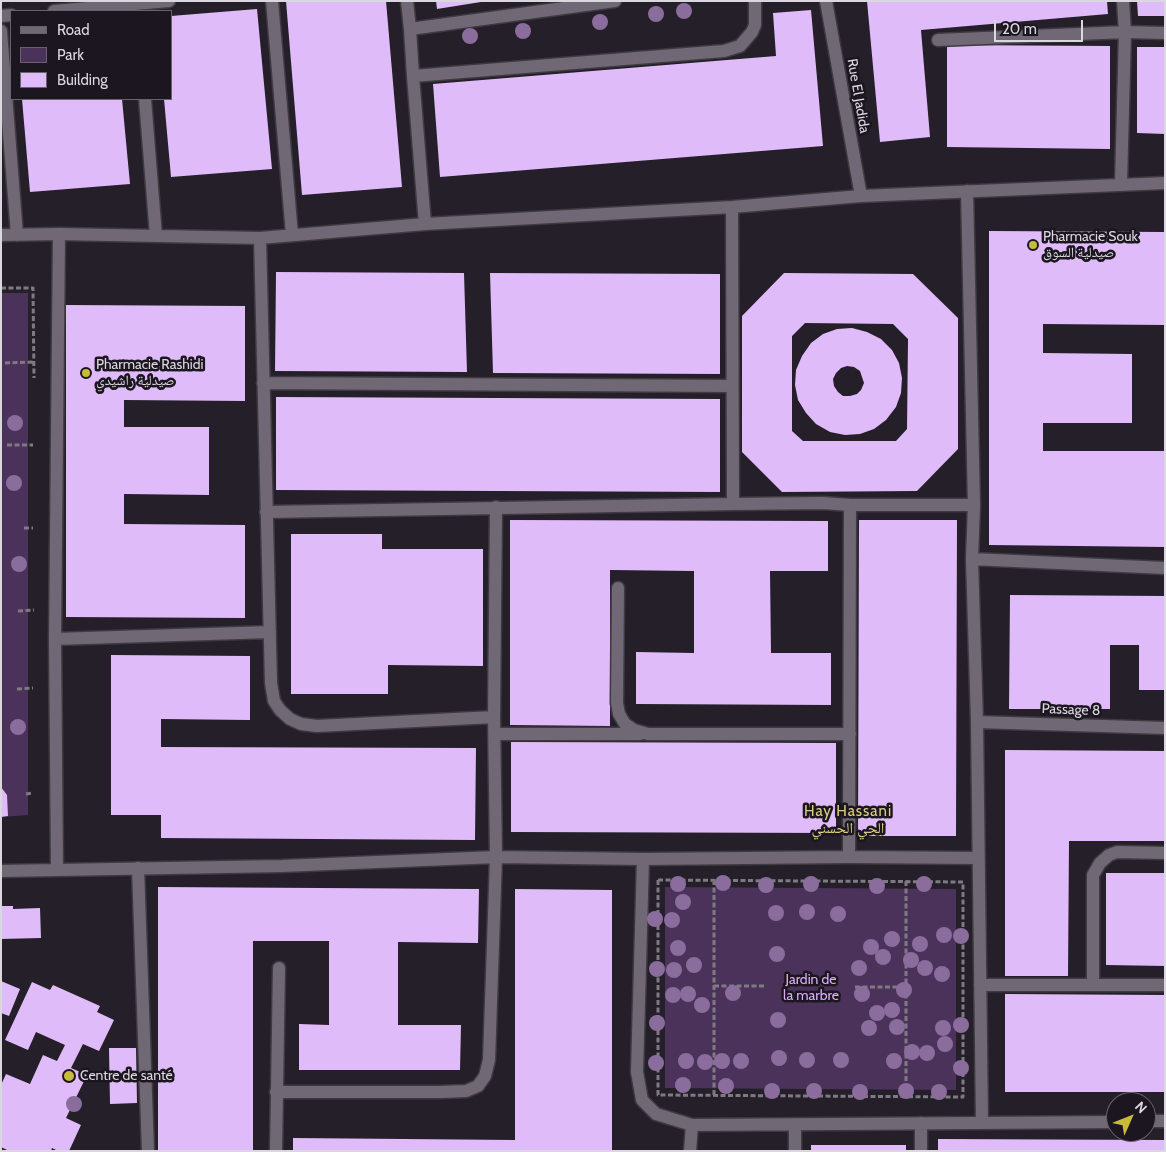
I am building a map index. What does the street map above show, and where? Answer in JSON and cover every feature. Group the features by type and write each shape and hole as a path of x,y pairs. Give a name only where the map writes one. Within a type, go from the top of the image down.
{"street":[{"path":"71,10 137,6 169,1"},
{"path":"272,1 292,235"},
{"path":"407,1 425,224"},
{"path":"410,28 558,5 615,1"},
{"path":"413,76 724,51 740,46 752,32 755,25 755,1"},
{"name":"Rue El Jadida","path":"826,1 861,196"},
{"path":"1121,183 1125,32 1123,1"},
{"path":"1,31 18,235"},
{"path":"938,40 1165,32"},
{"path":"145,100 156,236"},
{"path":"1,235 60,234 260,238 425,224 732,207 861,196 1165,182"},
{"path":"967,191 974,505 972,559 977,722 982,1123"},
{"path":"732,207 732,504"},
{"path":"57,869 56,639 60,234"},
{"path":"260,238 270,683 274,701 290,719 302,724 317,726 494,717"},
{"path":"263,383 731,386"},
{"path":"266,512 823,503 850,505 974,505"},
{"path":"849,857 850,505"},
{"path":"276,1092 466,1091 478,1086 485,1076 489,1060 496,857 494,717 496,507"},
{"path":"972,559 1165,568"},
{"path":"618,588 617,703 619,714 625,724 634,730 648,734"},
{"path":"56,639 270,632"},
{"name":"Passage 8","path":"977,722 1165,728"},
{"path":"495,734 850,734"},
{"path":"1093,985 1093,875 1100,863 1117,852 1165,853"},
{"path":"1,871 282,866 496,857 643,859 978,858"},
{"path":"643,859 637,1072 642,1100 656,1114 692,1126 1106,1122"},
{"path":"138,868 148,1151"},
{"path":"276,1151 278,968"},
{"path":"980,985 1165,985"},
{"path":"921,1123 921,1151"},
{"path":"795,1125 795,1151"},
{"path":"690,1151 692,1126"}],"path":[{"path":"5,363 34,362"},
{"path":"7,445 33,445"},
{"path":"24,528 33,528"},
{"path":"18,611 34,610"},
{"path":"17,689 33,688"},
{"path":"26,794 33,793"},
{"path":"658,880 714,880 963,882 963,1097 658,1095 658,880"},
{"path":"714,880 714,1095"},
{"path":"765,881 765,888"},
{"path":"855,881 855,888"},
{"path":"906,881 906,1096"},
{"path":"714,986 765,986"},
{"path":"855,987 906,987"},
{"path":"765,1089 765,1096"},
{"path":"854,1089 855,1096"}],"green space":[{"path":"1,293 28,293 28,815 1,817"},
{"name":"Jardin de la marbre","path":"665,887 956,889 956,1090 665,1088"}],"building":[{"path":"286,1 386,1 402,187 302,195"},
{"path":"436,1 481,1 481,2 437,9"},
{"path":"867,1 1107,1 1108,14 921,30 930,137 880,142"},
{"path":"1137,1 1165,1 1165,16 1138,16"},
{"path":"257,9 272,169 171,177 164,100 172,100 172,16"},
{"path":"811,10 823,146 440,177 433,84 776,56 773,13"},
{"path":"947,45 1110,46 1110,149 947,147"},
{"path":"1137,47 1165,47 1165,134 1137,133"},
{"path":"22,100 122,100 130,184 30,192"},
{"path":"989,231 1165,232 1165,325 1043,324 1043,353 1132,354 1132,423 1043,423 1043,451 1165,451 1165,547 989,545"},
{"path":"276,272 464,273 467,372 275,371"},
{"path":"490,273 720,274 720,374 493,373"},
{"path":"784,273 913,274 958,318 958,449 917,491 782,492 742,452 742,316","holes":["805,323 893,324 908,339 907,429 896,441 803,441 792,431 792,336"]},
{"path":"66,305 245,306 245,401 124,400 124,427 209,427 209,495 124,494 124,524 245,525 245,618 66,617"},
{"path":"852,328 867,332 881,339 892,350 899,363 902,378 901,393 896,407 886,420 874,429 860,434 845,435 830,432 816,424 798,400 795,385 796,370 802,356 811,343 823,334 837,329","holes":["847,366 854,367 860,371 864,383 857,394 843,396 834,386 833,379 841,368"]},
{"path":"276,397 720,399 720,492 276,490"},
{"path":"510,520 828,521 828,571 770,571 771,653 831,653 831,705 636,704 636,652 694,653 694,571 610,570 610,726 510,725"},
{"path":"859,520 957,520 956,836 858,836"},
{"path":"291,534 382,534 382,549 483,549 483,666 388,665 388,694 291,694"},
{"path":"1010,595 1165,596 1165,690 1139,690 1139,645 1110,645 1110,709 1009,709"},
{"path":"111,655 250,656 250,720 161,719 161,747 476,748 475,840 161,838 161,815 111,815"},
{"path":"511,742 836,743 836,833 511,832"},
{"path":"1005,750 1165,751 1165,841 1069,841 1068,976 1005,976"},
{"path":"1,787 7,795 8,816 1,817"},
{"path":"1106,873 1165,873 1165,966 1106,965"},
{"path":"158,887 479,889 478,943 398,942 398,1025 461,1025 460,1070 299,1070 299,1024 329,1025 329,941 253,941 253,1151 158,1151"},
{"path":"515,889 612,890 612,1151 293,1151 293,1138 515,1140"},
{"path":"1,906 13,906 13,909 40,908 41,938 1,939"},
{"path":"1,981 20,989 9,1016 1,1013"},
{"path":"32,982 50,990 53,985 100,1006 97,1012 114,1020 99,1051 83,1044 71,1068 87,1075 66,1118 81,1125 69,1151 58,1151 52,1148 51,1151 9,1151 1,1147 1,1085 6,1074 30,1084 43,1055 57,1061 65,1045 36,1032 28,1050 5,1040"},
{"path":"1005,994 1165,995 1165,1092 1005,1092"},
{"path":"109,1048 136,1048 137,1103 110,1104"},
{"path":"938,1139 1106,1140 1106,1142 1156,1142 1156,1140 1165,1140 1165,1151 938,1151"},
{"path":"811,1145 906,1145 906,1151 811,1151"}],"place":[{"name":"Pharmacie Souk صيدلية السوق","path":"1033,245"},
{"name":"Pharmacie Rashidi صيدلية راشيدي","path":"86,373"},
{"name":"Centre de santé","path":"69,1076"}],"district":[{"name":"Hay Hassani الحي الحسني","path":"848,820"}]}
